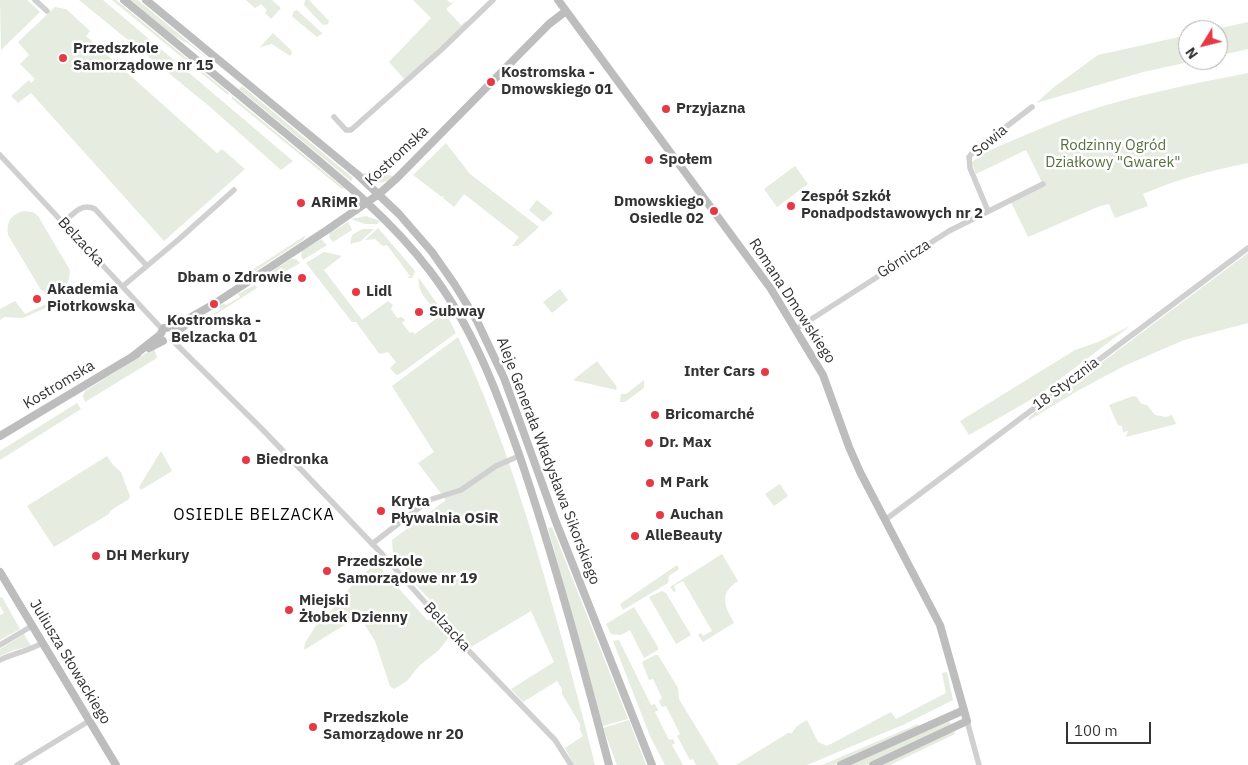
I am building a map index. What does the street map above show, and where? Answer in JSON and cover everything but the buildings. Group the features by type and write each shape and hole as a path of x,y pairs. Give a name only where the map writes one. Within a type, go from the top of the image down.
{"street":[{"path":"35,0 47,11"},
{"name":"Aleje Generała Władysława Sikorskiego","path":"124,0 367,202 425,266 461,318 477,347 495,388 519,456 554,565 609,765"},
{"name":"Aleje Generała Władysława Sikorskiego","path":"146,0 232,69 379,194 432,252 455,285 480,327 504,378 559,528 652,765"},
{"path":"334,117 346,130 351,130 441,50 493,0"},
{"name":"Romana Dmowskiego","path":"558,0 752,261 823,375 851,452 940,625 979,765"},
{"name":"Kostromska","path":"0,436 167,335 328,230 379,194 549,24 566,11"},
{"path":"214,74 224,76 232,69"},
{"name":"Sowia","path":"988,211 970,168 969,157 1032,107"},
{"name":"Belzacka","path":"0,155 167,335 222,388 372,544 463,645 555,740 571,765"},
{"name":"Górnicza","path":"796,329 927,244 1043,184"},
{"path":"123,286 234,190"},
{"path":"63,222 82,207 91,206 147,266"},
{"name":"18 Stycznia","path":"885,520 1248,248"},
{"path":"372,544 429,500 461,490 500,464 519,456"},
{"name":"Juliusza Słowackiego","path":"0,572 116,765"},
{"path":"0,646 32,626"},
{"path":"0,660 42,643"},
{"path":"841,765 964,710"},
{"path":"17,765 89,721"},
{"path":"873,765 968,721"}],"green space":[{"path":"0,0 27,0 40,12 1,50"},
{"path":"79,0 103,0 293,161 281,170 209,106"},
{"path":"112,0 116,0 229,93 228,95"},
{"path":"130,0 138,0 222,70 189,44 174,36"},
{"path":"246,0 272,0 281,8 271,19 265,13 267,10 261,4 255,8"},
{"path":"305,0 309,0 329,21 328,24 323,25 304,5"},
{"path":"413,0 447,0 451,3 456,0 446,9 461,25 467,22 405,80 389,62 431,18"},
{"path":"55,7 66,9 90,31 86,36 217,153 222,149 245,169 164,241 31,93 18,103 11,96 29,80 31,83 35,79 20,64 29,55 18,42"},
{"path":"297,10 323,33 317,37 295,19 292,16 294,11"},
{"path":"1248,22 1248,49 1228,54 1228,26"},
{"path":"273,33 291,50 290,56 272,44 260,47"},
{"name":"Rodzinny Ogród Działkowy \"Gwarek\"","path":"1178,37 1178,64 1143,72 1036,103 1054,87 1098,55"},
{"name":"Rodzinny Ogród Działkowy \"Gwarek\"","path":"1248,73 1248,163 1195,176 1143,194 1148,206 1115,218 1109,204 1100,206 1028,237 1011,202 1044,186 1026,150 976,174 972,162 986,152 1069,117 1143,95"},
{"path":"242,86 353,178 351,181 239,89"},
{"path":"232,96 344,188 342,189 232,99"},
{"path":"446,143 470,174 539,227 518,246 512,246 519,237 464,194 454,207 443,198 445,195 442,197 413,175"},
{"path":"795,166 808,184 777,207 764,189"},
{"path":"364,173 390,175 393,177 381,183 367,177"},
{"path":"537,200 553,213 543,222 529,210"},
{"path":"24,211 33,212 38,216 70,270 68,282 58,292 53,293 41,290 8,235 10,219"},
{"path":"366,216 380,221 377,224 365,224 351,219"},
{"path":"348,222 352,230 333,242 329,237 330,233"},
{"path":"378,228 415,271 412,278 408,278 410,276 387,245 383,246 375,239 365,240"},
{"path":"362,229 374,229 361,241 350,244 352,235"},
{"path":"306,235 303,240 249,275 246,274"},
{"path":"321,239 327,245 303,260 301,256 302,251"},
{"path":"324,252 342,256 324,270 362,320 388,301 393,305 391,309 397,318 402,317 405,320 402,323 410,333 413,332 415,334 437,318 449,319 456,333 404,371 398,375 395,374 390,368 396,362 388,352 380,354 378,352 356,322 352,322 306,263"},
{"path":"1248,253 1248,323 1184,340 1124,366 1079,390 1028,421 1029,417"},
{"path":"291,259 296,259 300,263 266,283 264,280 275,269"},
{"path":"419,278 443,312 434,307 425,298 420,288"},
{"path":"255,285 257,288 210,318 190,325 206,314 212,315 221,309 218,306 226,305 240,297 238,294"},
{"path":"560,289 568,300 552,313 543,302"},
{"path":"15,301 25,314 46,304 50,306 23,318 4,317 0,320 0,309"},
{"path":"1130,326 1039,395 969,435 960,421 1075,350 1098,342"},
{"path":"458,337 495,423 525,512 563,643 595,765 574,765 565,748 583,736 580,724 562,694 562,689 557,681 523,702 511,689 554,662 531,611 471,647 409,577 410,572 393,554 392,540 446,500 418,463 434,452 392,386"},
{"path":"154,348 157,358 85,402 83,396 85,391"},
{"path":"597,361 617,387 616,390 573,380"},
{"path":"644,380 644,388 625,402 620,402 621,394 626,394"},
{"path":"1133,396 1137,397 1142,404 1147,405 1155,415 1166,417 1172,415 1176,424 1126,437 1128,431 1123,432 1122,426 1118,425 1109,405"},
{"path":"77,403 81,409 0,460 0,451"},
{"path":"161,451 172,471 141,490 139,487"},
{"path":"107,456 121,472 130,496 129,499 110,511 109,514 54,547 27,506"},
{"path":"780,484 788,496 774,506 765,494"},
{"path":"552,527 628,719 603,726 548,528"},
{"path":"722,554 738,581 728,591 725,600 734,623 703,642 698,635 701,633 703,636 712,631 683,581 674,586 676,591 674,592 670,587"},
{"path":"374,565 378,565 427,620 437,621 448,633 449,637 439,650 419,666 407,681 394,689 390,686 375,641 359,616 304,650 305,643 320,619 331,611 353,584"},
{"path":"677,565 679,569 669,576 668,583 623,610 620,604"},
{"path":"662,591 666,593 691,635 676,644 649,597"},
{"path":"2,597 20,629 0,640 0,615 4,613 0,606 0,598"},
{"path":"634,607 658,647 658,650 644,658 630,630 621,635 611,634 606,624"},
{"path":"24,634 31,646 0,656 0,649"},
{"path":"619,640 651,705 655,704 658,710 655,712 669,740 673,739 675,743 672,745 683,765 665,765 650,736 613,641"},
{"path":"658,655 678,688 679,699 719,765 696,765 693,759 690,760 677,736 680,734 666,706 662,707 659,701 662,698 653,679 649,680 642,662"},
{"path":"947,672 953,700 905,724 807,765 736,765 788,733 792,733 797,726 807,720 818,742 827,746 891,712 896,719 946,693 942,673"},
{"path":"629,720 646,765 617,765 603,728"},
{"path":"949,721 951,725 866,765 850,765"},
{"path":"918,724 918,728 834,765 822,765"},
{"path":"954,730 955,734 890,765 881,765"}],"place":[{"name":"Przedszkole Samorządowe nr 15","path":"63,58"},
{"name":"Kostromska - Dmowskiego 01","path":"491,82"},
{"name":"Przyjazna","path":"666,109"},
{"name":"Społem","path":"649,160"},
{"name":"ARiMR","path":"301,203"},
{"name":"Zespół Szkół Ponadpodstawowych nr 2","path":"791,206"},
{"name":"Dmowskiego Osiedle 02","path":"714,211"},
{"name":"Dbam o Zdrowie","path":"302,278"},
{"name":"Lidl","path":"356,292"},
{"name":"Akademia Piotrkowska","path":"37,299"},
{"name":"Kostromska - Belzacka 01","path":"214,304"},
{"name":"Subway","path":"419,312"},
{"name":"Inter Cars","path":"765,372"},
{"name":"Bricomarché","path":"655,415"},
{"name":"Dr. Max","path":"649,443"},
{"name":"Biedronka","path":"246,460"},
{"name":"M Park","path":"650,483"},
{"name":"Kryta Pływalnia OSiR","path":"381,511"},
{"name":"Auchan","path":"660,515"},
{"name":"AlleBeauty","path":"635,536"},
{"name":"DH Merkury","path":"96,556"},
{"name":"Przedszkole Samorządowe nr 19","path":"327,571"},
{"name":"Miejski Żłobek Dzienny","path":"289,610"},
{"name":"Przedszkole Samorządowe nr 20","path":"313,727"}],"district":[{"name":"OSIEDLE BELZACKA","path":"254,515"}]}
